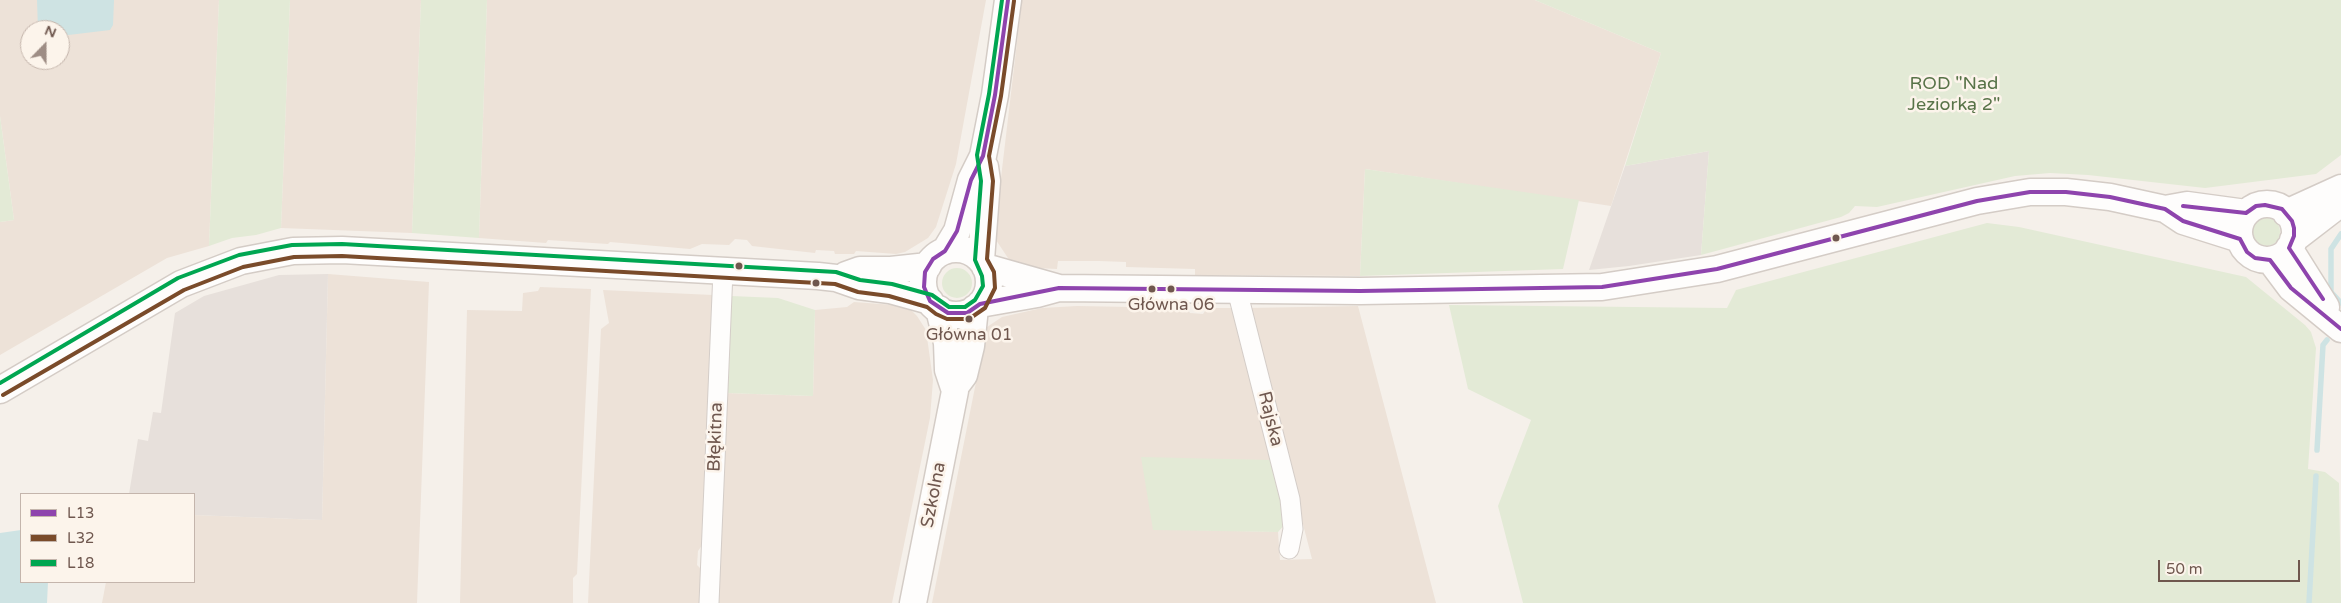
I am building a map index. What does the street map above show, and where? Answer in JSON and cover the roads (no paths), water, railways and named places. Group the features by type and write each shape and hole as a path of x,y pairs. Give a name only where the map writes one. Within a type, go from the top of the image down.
{"main road":[{"path":"978,306 988,287 983,263 987,182 984,156 995,96 1008,0"},
{"path":"934,305 924,280 937,258 957,231 971,180 984,156"},
{"path":"2286,213 2341,188"},
{"path":"0,390 181,284 234,263 276,253 310,250 342,250 836,278 859,286 890,290 957,314 978,306 1059,288 1360,291 1602,287 1717,268 1977,201 2030,192 2089,194 2165,210 2183,221 2240,239"},
{"path":"2334,322 2315,310 2291,288 2284,249 2294,228 2286,213 2275,206 2265,204 2256,206 2246,213 2239,227 2240,239 2247,252 2255,258 2284,249 2341,203"},
{"path":"2165,210 2187,205 2246,213"},
{"path":"836,278 860,270 891,270 937,258 961,249 983,263 1059,288"},
{"name":"Szkolna","path":"934,305 946,343 948,370 955,387"},
{"name":"Szkolna","path":"914,603 955,387 964,375 978,306"}],"street":[{"name":"Błękitna","path":"709,603 723,271"},
{"name":"Rajska","path":"1237,290 1290,499 1293,529 1289,549"}],"waterway":[{"path":"2341,234 2331,249 2331,292 2341,303"},
{"path":"2317,450 2323,345 2327,340"},
{"path":"2309,603 2316,476"}],"place":[{"name":"Główna 06","path":"1171,289"},
{"name":"Główna 01","path":"969,319"}],"park label":[{"name":"ROD \"Nad Jeziorką 2\"","path":"1954,94"}]}
